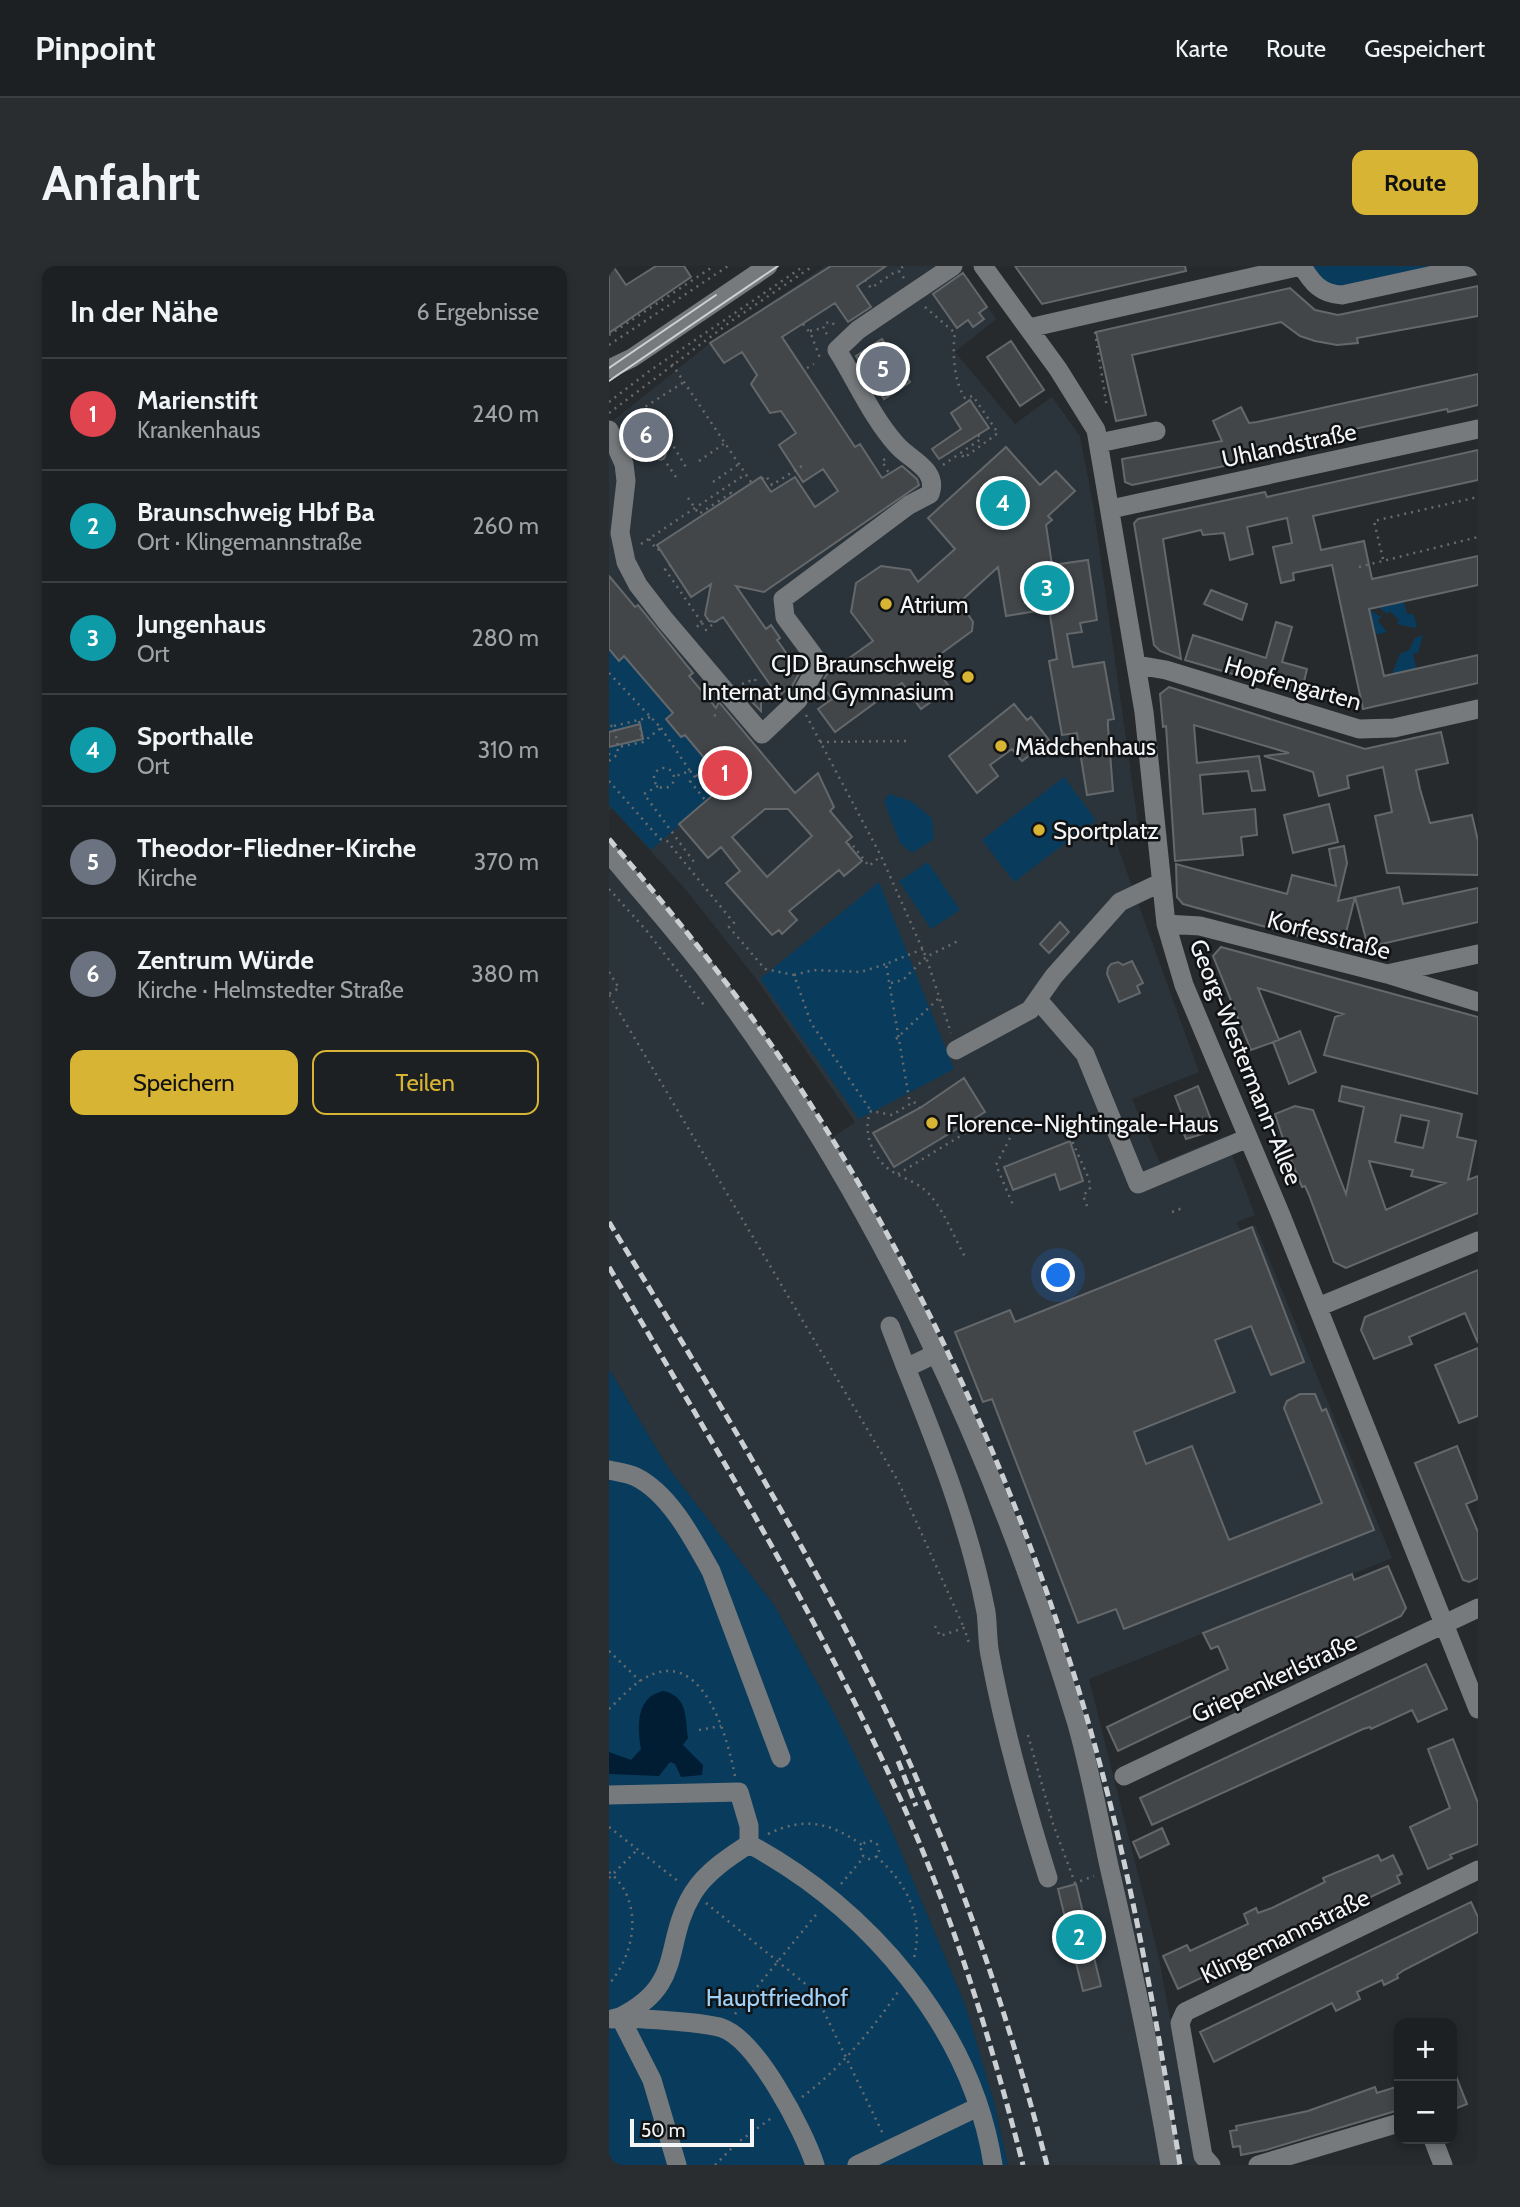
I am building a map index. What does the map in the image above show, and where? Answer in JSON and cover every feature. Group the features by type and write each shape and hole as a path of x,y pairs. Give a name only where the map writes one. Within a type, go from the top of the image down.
{"street":[{"path":"609,430 624,464 626,481 620,533 625,558 638,585 762,734 798,700 819,663 785,617 783,599 909,505 930,494 933,486 929,475 911,454 898,447 837,350 848,338 953,266"},
{"name":"Georg-Westermann-Allee","path":"983,266 1087,412 1099,443 1137,665 1166,924 1184,985 1318,1307 1478,1710"},
{"path":"1029,328 1302,266 1315,286 1325,292 1342,295 1475,266"},
{"path":"609,369 632,358 775,269"},
{"path":"609,380 632,358"},
{"name":"Uhlandstraße","path":"1111,509 1478,429"},
{"path":"1099,443 1156,431"},
{"name":"Hopfengarten","path":"1137,665 1166,670 1360,729 1394,728 1478,709"},
{"path":"609,853 706,971 843,1176 935,1354 1008,1524 1078,1727 1135,1973 1170,2165"},
{"path":"956,1050 1030,1010 1039,1001 1054,976 1121,902 1160,883"},
{"name":"Korfesstraße","path":"1166,924 1200,926 1387,974 1478,1002"},
{"path":"1387,974 1478,954"},
{"path":"1039,1001 1086,1054 1138,1185 1248,1138"},
{"path":"1318,1307 1478,1241"},
{"path":"890,1326 938,1448 967,1537 986,1613 989,1654 1024,1801 1048,1878"},
{"path":"906,1368 935,1354"},
{"path":"609,1470 635,1477 655,1491 695,1542 711,1571 781,1758"},
{"name":"Griepenkerlstraße","path":"1124,1776 1478,1608"},
{"path":"609,1795 739,1792 749,1826 749,1844"},
{"path":"615,2018 642,2006 657,1990 672,1960 681,1922 693,1893 729,1857 749,1844"},
{"path":"749,1844 787,1864 829,1899 882,1946 908,1978 963,2067 978,2107 993,2165"},
{"name":"Klingemannstraße","path":"1211,2165 1203,2156 1180,2023 1185,2012 1478,1870"},
{"path":"615,2018 724,2028 752,2055 789,2106 815,2165"},
{"path":"615,2018 652,2080 677,2165"},
{"path":"857,2165 978,2107"},
{"path":"1258,2165 1394,2124"},
{"path":"1435,2144 1443,2165"}],"path":[{"path":"609,335 715,266"},
{"path":"609,345 728,266"},
{"path":"613,409 804,266"},
{"path":"609,402 648,372 813,266"},
{"path":"775,269 787,281"},
{"path":"865,280 871,288 898,270"},
{"path":"908,296 916,299 955,333 952,350 960,390 965,398 973,396 998,433 964,458 961,452"},
{"path":"655,306 666,322"},
{"path":"803,324 809,331 821,360"},
{"path":"809,331 823,328"},
{"path":"1094,329 1107,408"},
{"path":"672,364 753,485"},
{"path":"807,368 814,364"},
{"path":"638,420 634,414 684,382"},
{"path":"929,475 981,439 978,435"},
{"path":"666,439 668,437 687,469"},
{"path":"699,461 725,443"},
{"path":"952,451 955,456"},
{"path":"663,458 675,477"},
{"path":"713,482 739,464"},
{"path":"762,479 766,476 772,485 802,466"},
{"path":"625,558 746,474"},
{"path":"688,498 699,514 731,493 732,495"},
{"path":"1384,559 1374,522 1478,497"},
{"path":"642,536 645,542"},
{"path":"1359,567 1478,537"},
{"path":"645,542 649,539 657,551 660,549"},
{"path":"671,565 665,569 696,615"},
{"path":"702,623 706,630 719,619"},
{"path":"609,673 616,684 652,716 695,776"},
{"path":"751,681 755,680 756,683"},
{"path":"798,700 881,856 923,949 956,1050"},
{"path":"609,757 617,755 618,747 611,726 652,716"},
{"path":"639,721 643,742"},
{"path":"618,747 643,742 661,727"},
{"path":"820,742 908,741"},
{"path":"706,801 691,781 710,765"},
{"path":"657,786 654,780 658,771 667,769 673,777"},
{"path":"673,777 690,771"},
{"path":"673,777 670,786 657,786 644,794 694,862"},
{"path":"609,781 660,839 667,841 734,923 729,927 765,969 794,975 813,970 861,972 923,949"},
{"path":"848,845 851,843 869,866 881,856"},
{"path":"609,889 646,930 704,1005"},
{"path":"890,983 903,980 926,957 958,941"},
{"path":"794,975 811,1023 871,1111 892,1115 910,1104 896,1039 886,964"},
{"path":"609,972 619,988 609,994 898,1481 964,1628"},
{"path":"896,1039 939,998"},
{"path":"915,1102 920,1108"},
{"path":"871,1111 866,1121 874,1152 892,1172 920,1185 932,1198 965,1257"},
{"path":"898,1174 967,1132"},
{"path":"1065,1132 1068,1132 1089,1179 1090,1190 1083,1195 1087,1206"},
{"path":"1010,1138 996,1165 1013,1205"},
{"path":"1172,1212 1185,1207"},
{"path":"609,1651 640,1681"},
{"path":"609,1709 640,1681 670,1670 684,1673 701,1686 721,1726 730,1749 739,1792"},
{"path":"699,1730 721,1726"},
{"path":"715,2165 737,2143 819,2085 875,2025 908,1978 920,1934 908,1895 891,1870 876,1856 875,1843 862,1845 837,1827 808,1823 776,1830 749,1844"},
{"path":"609,1826 779,1960 814,1991 890,2149"},
{"path":"724,2028 864,1857 862,1845"},
{"path":"609,1878 611,1873 638,1849"},
{"path":"864,1857 868,1859 876,1856"},
{"path":"609,1983 628,1955 633,1934 632,1909 624,1890 611,1873"}],"shaded area":[{"path":"825,266 959,266 996,319 955,352 1015,424 1052,397 1080,436 1093,504 1138,824 1115,839 1199,1072 1132,1099 1160,1163 1225,1136 1255,1215 1237,1222 1241,1231 1255,1225 1392,1558 1089,1679 1159,1958 1197,2165 1008,2165 994,2102 966,2007 888,1821 832,1709 774,1605 667,1466 609,1369 609,863 698,971 827,1141 855,1122 757,980 686,890 612,808 609,810 609,424 710,343"},
{"path":"663,1691 677,1698 684,1708 688,1738 683,1745 703,1765 702,1775 681,1777 675,1764 670,1762 659,1776 609,1774 609,1752 631,1760 641,1749 639,1722 643,1706 654,1694"}],"green space":[{"path":"1302,266 1478,266 1342,295"},
{"path":"1404,602 1407,614 1413,614 1417,625 1415,628 1397,624 1399,620 1390,611 1387,614 1378,607"},
{"path":"1369,609 1381,617 1378,621 1387,632 1375,635"},
{"path":"1423,635 1418,653 1413,654 1416,668 1392,674 1400,654 1409,650 1415,638"},
{"path":"609,649 619,660 624,656 673,713 666,720 681,737 685,735 726,784 651,850 609,805"},
{"name":"Sportplatz","path":"1064,777 1096,820 1014,882 982,840"},
{"path":"889,794 911,801 932,818 934,839 912,853 900,843 884,801"},
{"path":"928,862 960,910 931,929 899,881"},
{"path":"879,882 954,1069 859,1119 760,979"},
{"name":"Hauptfriedhof","path":"609,1369 667,1466 774,1605 832,1709 888,1821 966,2007 994,2102 1008,2165 609,2165"}],"building":[{"path":"609,266 613,266 626,285 656,266 684,266 691,277 609,333"},
{"path":"831,266 886,266 857,286 871,307 848,322 835,303 782,337 855,447 860,444 882,478 902,466 917,479 919,485 764,592 736,586 766,629 771,625 780,638 777,640 800,672 792,686 778,696 723,617 715,622 709,621 705,615 711,584 691,597 657,545 761,477 771,492 795,477 815,507 838,491 823,469 803,482 779,445 796,433 781,411 770,413 751,384 757,375 742,352 724,363 710,343"},
{"path":"1015,266 1185,266 1186,271 1042,304"},
{"path":"963,273 987,307 979,313 984,319 973,327 968,320 957,328 933,294"},
{"path":"1478,286 1478,316 1357,338 1358,343 1337,345 1315,341 1300,336 1281,322 1132,355 1146,415 1116,421 1096,332 1290,288 1315,310 1338,315"},
{"path":"882,339 910,382 884,399 856,356"},
{"path":"1011,341 1044,390 1020,406 987,357"},
{"path":"1478,374 1478,405 1448,412 1447,409 1262,449 1263,458 1132,485 1125,482 1122,459 1222,441 1213,421 1241,407 1249,423 1257,422"},
{"path":"970,400 989,428 939,459 932,449 961,429 951,413"},
{"path":"647,414 661,416 671,429 665,457 661,460 654,458 631,424"},
{"path":"1006,447 1040,485 1056,471 1075,491 1048,516 1052,520 1046,525 1052,565 1088,560 1097,620 1080,623 1082,632 1067,634 1073,667 1104,662 1114,719 1108,720 1113,791 1087,795 1077,733 1062,735 1049,661 1057,659 1049,609 1006,616 998,567 960,602 973,622 972,631 931,661 950,688 921,709 902,683 835,732 818,709 832,699 821,684 827,674 873,641 851,612 856,583 881,566 910,570 918,582 955,549 928,518"},
{"path":"1478,450 1478,480 1313,516 1321,550 1364,541 1372,579 1478,556 1478,585 1369,609 1384,676 1478,655 1478,683 1363,709 1332,565 1293,573 1294,580 1281,583 1273,547 1292,543 1287,518 1247,527 1253,554 1230,560 1224,533 1203,535 1201,530 1163,539 1181,659 1160,651 1154,645 1134,523 1138,519 1265,492 1267,497"},
{"path":"609,576 635,607 638,605 693,673 689,676 716,708 719,702 795,793 818,773 834,807 830,811 852,837 846,842 862,861 844,876 839,870 789,911 797,920 782,934 779,930 772,935 726,883 740,871 721,847 708,858 679,824 726,784 685,735 681,737 666,719 673,713 624,656 619,661 609,649","holes":["765,809 788,809 812,836 767,877 732,837"]},
{"path":"1211,590 1247,604 1242,620 1204,604"},
{"path":"1276,622 1292,627 1282,662 1307,669 1301,694 1185,660 1193,635 1266,658"},
{"path":"1169,687 1365,749 1441,732 1448,763 1416,770 1420,789 1430,823 1472,815 1478,841 1478,875 1387,873 1375,816 1392,812 1383,767 1347,776 1349,788 1319,796 1313,772 1264,756 1289,753 1194,725 1197,763 1259,756 1265,790 1252,791 1248,771 1200,775 1203,814 1255,809 1257,835 1241,837 1243,855 1175,861 1166,726 1163,727 1160,694"},
{"path":"745,688 761,699 761,711 741,691"},
{"name":"Mädchenhaus","path":"1014,704 1027,720 1031,717 1049,740 1022,761 1012,749 990,765 998,776 977,793 949,756"},
{"path":"640,724 643,739 609,747 609,732"},
{"path":"1329,804 1338,842 1293,853 1284,815"},
{"path":"1344,846 1347,863 1338,901 1355,897 1342,948 1183,904 1177,897 1176,864 1287,894 1292,875 1336,886 1329,849"},
{"path":"1399,887 1403,904 1478,888 1478,922 1368,947 1355,897"},
{"path":"1060,922 1069,932 1049,953 1040,944"},
{"path":"1221,947 1478,1017 1478,1094 1324,1055 1335,1017 1343,1014 1258,988 1279,1040 1251,1050 1213,956"},
{"path":"1132,961 1143,983 1137,986 1140,993 1119,1002 1107,974 1108,968 1111,964 1118,962 1123,965"},
{"path":"1300,1031 1316,1072 1289,1084 1273,1042"},
{"name":"Florence-Nightingale-Haus","path":"964,1078 985,1112 894,1167 873,1133 920,1108"},
{"path":"1198,1086 1215,1130 1186,1139 1181,1127 1186,1125 1175,1096"},
{"path":"1342,1086 1462,1114 1457,1137 1476,1141 1468,1180 1478,1176 1478,1213 1346,1268 1334,1262 1309,1195 1305,1186 1302,1187 1285,1145 1275,1114 1295,1106 1313,1110 1346,1194 1364,1107 1339,1101","holes":["1401,1115 1429,1121 1423,1148 1395,1142","1369,1161 1413,1170 1411,1176 1445,1183 1386,1210"]},
{"path":"1070,1141 1083,1181 1060,1190 1055,1174 1013,1190 1004,1167"},
{"path":"1252,1227 1304,1362 1271,1375 1251,1326 1215,1340 1235,1392 1134,1432 1146,1464 1192,1446 1229,1540 1322,1503 1284,1408 1287,1401 1300,1394 1315,1394 1322,1411 1326,1409 1374,1530 1124,1629 1116,1609 1078,1623 992,1399 983,1402 955,1332 1010,1310 1015,1322"},
{"path":"1478,1270 1478,1343 1465,1313 1409,1337 1412,1344 1374,1359 1361,1330 1365,1317"},
{"path":"1478,1348 1478,1416 1459,1423 1435,1365"},
{"path":"1457,1446 1478,1499 1466,1504 1478,1532 1478,1578 1469,1582 1463,1580 1415,1463"},
{"path":"1388,1566 1406,1608 1401,1616 1118,1751 1107,1727 1228,1669 1218,1646 1211,1649 1203,1633 1352,1574 1354,1580"},
{"path":"1426,1664 1447,1709 1418,1722 1412,1710 1371,1729 1363,1729 1152,1825 1140,1798"},
{"path":"1453,1739 1478,1803 1478,1844 1450,1855 1452,1858 1428,1869 1410,1827 1450,1808 1428,1749"},
{"path":"1162,1828 1169,1844 1140,1858 1133,1842"},
{"path":"1378,1855 1381,1861 1393,1855 1402,1874 1397,1876 1400,1883 1178,1989 1163,1956 1187,1945 1190,1951 1248,1924 1244,1914 1256,1908 1258,1913 1272,1908 1325,1882 1323,1878"},
{"path":"1076,1884 1101,1986 1083,1991 1058,1889"},
{"path":"1471,1902 1478,1917 1478,1932 1404,1970 1397,1975 1398,1978 1384,1985 1382,1980 1357,1992 1360,1999 1336,2011 1332,2003 1214,2062 1200,2032"},
{"path":"1457,2079 1467,2104 1457,2108"},
{"path":"1375,2087 1377,2093 1394,2088 1394,2112 1266,2150 1241,2155 1240,2146 1233,2147 1230,2131 1237,2130 1236,2126 1308,2111"}],"tram line":[{"path":"609,381 778,266"},
{"path":"609,368 716,295"}],"railway":[{"path":"609,839 678,921 744,1006 785,1065 880,1220 963,1384 1033,1553 1089,1725 1118,1834 1141,1944 1180,2165"},
{"path":"609,1222 771,1493 810,1562 882,1703 915,1775 972,1919 1020,2066 1047,2165"},
{"path":"609,1267 722,1458 794,1587 894,1785 951,1924 997,2068 1023,2165"},
{"path":"898,1761 916,1806"}],"place":[{"name":"Theodor-Fliedner-Kirche","path":"883,369"},
{"name":"Zentrum Würde","path":"646,435"},
{"name":"Sporthalle","path":"1003,503"},
{"name":"Jungenhaus","path":"1047,588"},
{"name":"Atrium","path":"886,604"},
{"name":"CJD Braunschweig Internat und Gymnasium","path":"968,677"},
{"name":"Mädchenhaus","path":"1001,746"},
{"name":"Marienstift","path":"725,773"},
{"name":"Sportplatz","path":"1039,830"},
{"name":"Florence-Nightingale-Haus","path":"932,1123"},
{"name":"Braunschweig Hbf Ba","path":"1079,1937"}]}
